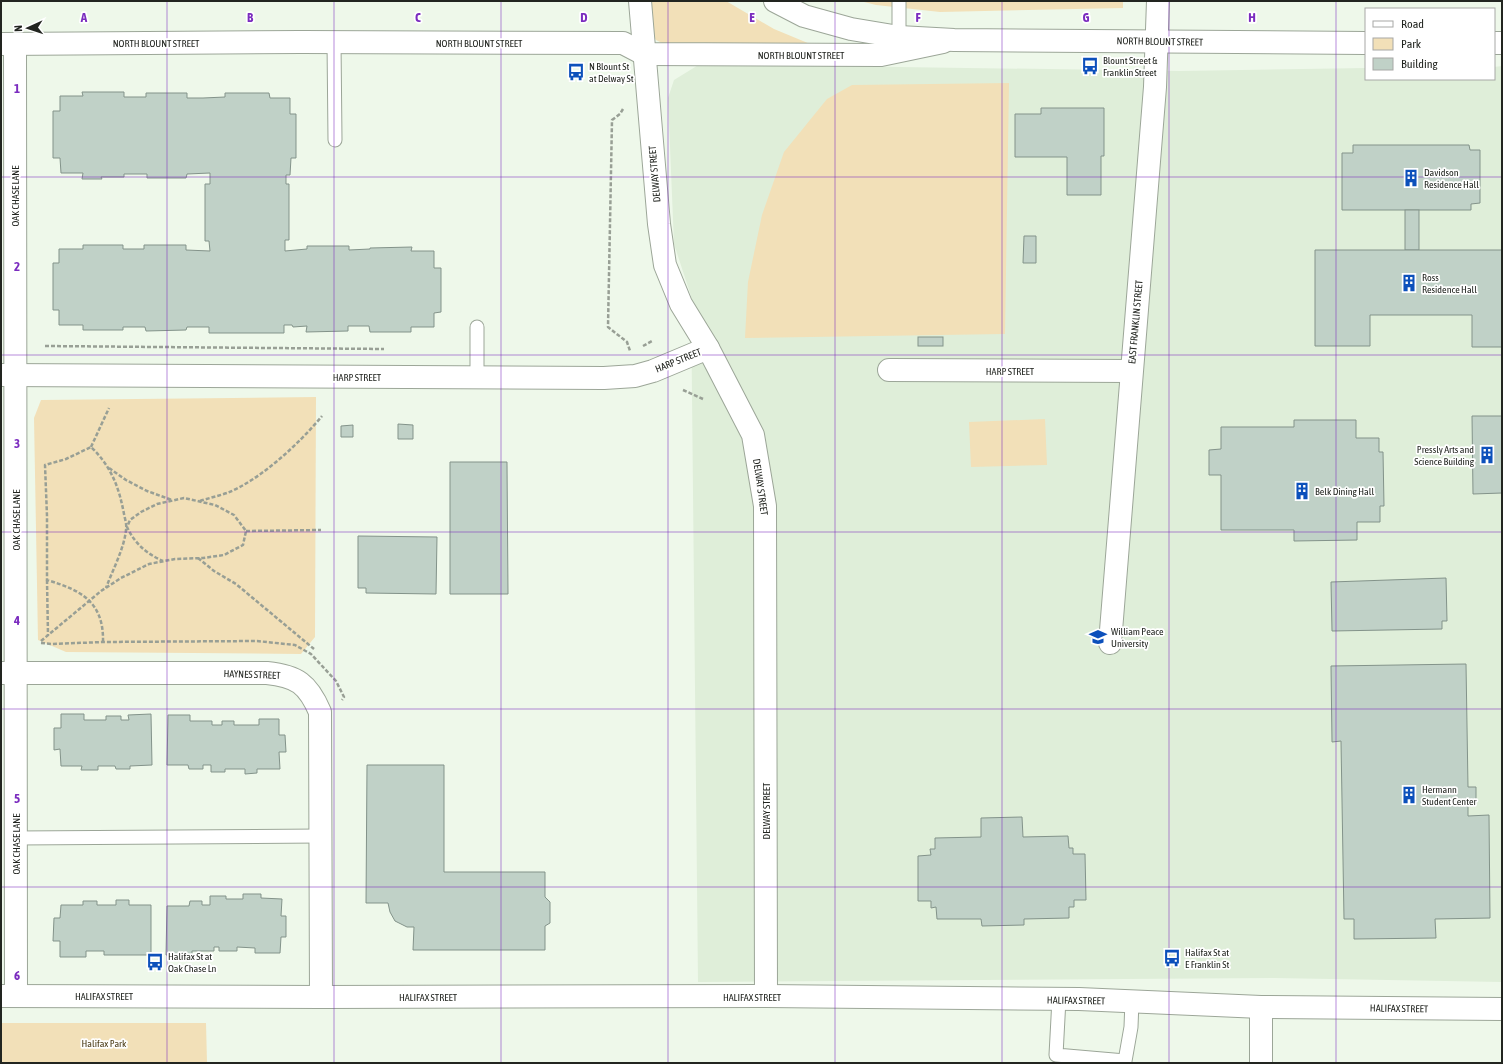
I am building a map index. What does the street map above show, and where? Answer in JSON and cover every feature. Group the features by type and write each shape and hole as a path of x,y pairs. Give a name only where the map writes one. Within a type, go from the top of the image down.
{"street":[{"name":"DELWAY STREET","path":"640,1 659,224 665,266 681,304 708,348 753,435 765,506 766,996"},
{"name":"NORTH BLOUNT STREET","path":"775,1 804,16 851,29 899,45 954,40 1365,42"},
{"name":"EAST FRANKLIN STREET","path":"1110,643 1154,95 1158,1"},
{"name":"NORTH BLOUNT STREET","path":"8,44 334,42 623,43 644,54 881,55 899,45"},
{"name":"OAK CHASE LANE","path":"8,44 8,673 16,838 8,996"},
{"name":"HARP STREET","path":"8,375 604,378 635,376 653,371 708,348"},
{"name":"HARP STREET","path":"889,370 1131,371"},
{"name":"HAYNES STREET","path":"8,673 284,674 299,681 313,695 320,712 321,997"},
{"name":"HALIFAX STREET","path":"8,996 766,996 1059,999 1261,1007 1502,1009"},
{"path":"1261,1007 1261,1063"}],"lane":[{"path":"899,1 899,45"},
{"path":"334,42 335,140"},
{"path":"476,377 477,328"},
{"path":"16,838 321,836"},
{"path":"1059,999 1056,1055 1125,1061 1131,1027 1132,1001"}],"path":[{"path":"627,103 620,114 612,120 608,327 627,342 630,351"},
{"path":"622,351 630,351 652,341"},
{"path":"45,346 392,350"},
{"path":"683,390 703,399"},
{"path":"48,635 45,465 66,459 90,447 109,408"},
{"path":"200,501 227,493 254,478 307,434 322,416"},
{"path":"90,447 102,458 115,481 131,537 141,548 163,561"},
{"path":"107,466 126,480 147,491 173,500"},
{"path":"106,588 124,542 130,520 141,512 157,504 184,498 216,504 234,516 246,530 322,530"},
{"path":"39,643 106,588 121,578 149,564 175,559 224,555 243,545 246,530"},
{"path":"198,558 214,571 236,584 314,649"},
{"path":"47,580 83,594 99,616 103,630 103,642"}],"shaded area":[{"name":"William Peace University","path":"700,64 1180,71 1365,68 1365,80 1495,80 1495,67 1502,66 1502,982 1274,978 698,982 691,296 674,244 668,98 674,80"}],"green space":[{"path":"645,1 726,1 774,29 815,46 670,47 656,40 646,26"},
{"path":"860,1 1123,1 1123,8 940,12 876,5"},
{"path":"1009,83 1005,334 745,338 748,282 762,215 784,152 827,99 852,85"},
{"path":"316,397 315,637 301,654 66,652 38,640 34,418 41,400"},
{"path":"1045,419 1047,465 971,467 969,422"},
{"name":"Halifax Park","path":"1,1023 206,1023 207,1063 1,1063"}],"building":[{"path":"82,92 124,92 124,97 146,97 146,93 187,93 187,98 225,97 225,93 269,93 270,98 290,98 290,114 296,114 296,158 291,158 290,175 286,175 286,184 289,184 289,240 285,240 285,251 307,249 307,246 349,246 349,250 412,247 411,251 434,251 434,268 441,268 441,312 434,313 434,327 411,327 411,332 370,332 369,326 348,326 348,331 306,332 307,326 293,327 292,325 284,325 284,333 209,333 209,327 187,327 186,330 146,331 145,327 123,327 123,330 83,330 83,325 59,325 59,310 53,310 53,263 59,263 59,249 83,249 83,245 123,245 123,249 144,249 144,245 186,245 186,250 210,251 209,241 205,241 205,184 210,184 210,173 187,174 186,178 147,178 147,174 124,174 124,177 82,179 83,173 61,173 60,158 53,158 53,111 60,111 60,96 83,96"},
{"path":"1041,108 1104,108 1104,156 1101,156 1101,195 1067,195 1067,157 1015,157 1015,114 1041,114"},
{"name":"Davidson Residence Hall","path":"1353,145 1469,145 1470,150 1480,150 1480,203 1471,204 1471,210 1342,210 1342,153 1353,153"},
{"path":"1405,210 1419,210 1419,250 1405,250"},
{"path":"1024,236 1036,236 1036,263 1023,263"},
{"name":"Ross Residence Hall","path":"1315,250 1502,250 1502,347 1472,347 1472,315 1370,315 1370,346 1315,346"},
{"path":"918,337 943,337 943,346 918,346"},
{"name":"Pressly Arts and Science Building","path":"1472,416 1502,416 1502,493 1473,494"},
{"name":"Belk Dining Hall","path":"1294,420 1356,420 1356,438 1379,438 1379,452 1383,452 1384,506 1380,506 1380,522 1357,522 1357,540 1294,541 1294,530 1221,530 1221,475 1209,475 1209,450 1221,449 1221,427 1294,427"},
{"path":"398,424 413,425 413,439 398,439"},
{"path":"353,425 353,437 341,437 341,426"},
{"path":"450,462 507,462 508,594 450,594"},
{"path":"358,536 437,537 436,594 366,593 366,588 358,588"},
{"path":"1446,578 1447,621 1442,621 1442,629 1332,631 1331,582"},
{"name":"Hermann Student Center","path":"1466,664 1468,787 1476,787 1476,804 1468,805 1468,816 1489,815 1490,918 1435,919 1436,938 1354,939 1354,919 1344,919 1341,741 1332,742 1331,666"},
{"path":"61,714 84,714 84,720 106,720 106,716 121,716 121,720 129,720 128,715 151,714 152,765 130,766 130,769 116,769 115,766 98,766 98,770 81,770 82,766 61,766 60,749 54,750 54,728 61,728"},
{"path":"168,715 190,715 190,721 212,721 212,725 222,725 222,721 234,721 234,725 259,725 259,719 279,719 279,735 285,735 286,752 279,752 280,769 257,769 257,773 245,774 245,769 225,769 225,772 211,772 211,765 203,765 203,769 189,769 188,765 167,765"},
{"path":"367,765 444,765 444,872 545,872 545,897 550,902 550,923 545,926 545,950 413,950 414,927 407,927 395,921 390,912 388,903 366,903"},
{"path":"1022,817 1023,837 1068,836 1069,848 1073,848 1073,854 1085,854 1086,900 1074,900 1074,907 1069,907 1069,918 1024,919 1024,925 982,926 981,919 937,919 936,907 931,908 931,901 918,901 918,856 931,855 930,849 935,849 935,838 981,837 981,818"},
{"path":"243,894 261,894 261,898 282,899 281,916 286,916 286,937 281,937 280,953 255,953 255,948 237,947 237,951 219,951 219,947 214,947 214,951 192,951 192,955 166,955 167,906 189,906 190,901 202,901 202,905 210,905 210,896 226,896 226,899 243,899"},
{"path":"116,900 129,900 129,905 151,905 151,955 104,955 104,951 86,951 86,957 60,957 60,941 53,941 54,918 60,918 61,905 83,905 83,901 97,901 97,905 116,905"}],"place":[{"name":"Blount Street & Franklin Street","path":"1090,66"},
{"name":"N Blount St at Delway St","path":"576,72"},
{"name":"Davidson Residence Hall","path":"1411,178"},
{"name":"Ross Residence Hall","path":"1409,283"},
{"name":"Pressly Arts and Science Building","path":"1487,455"},
{"name":"Belk Dining Hall","path":"1302,491"},
{"name":"William Peace University","path":"1098,637"},
{"name":"Hermann Student Center","path":"1409,795"},
{"name":"Halifax St at E Franklin St","path":"1172,958"},
{"name":"Halifax St at Oak Chase Ln","path":"155,962"}]}
